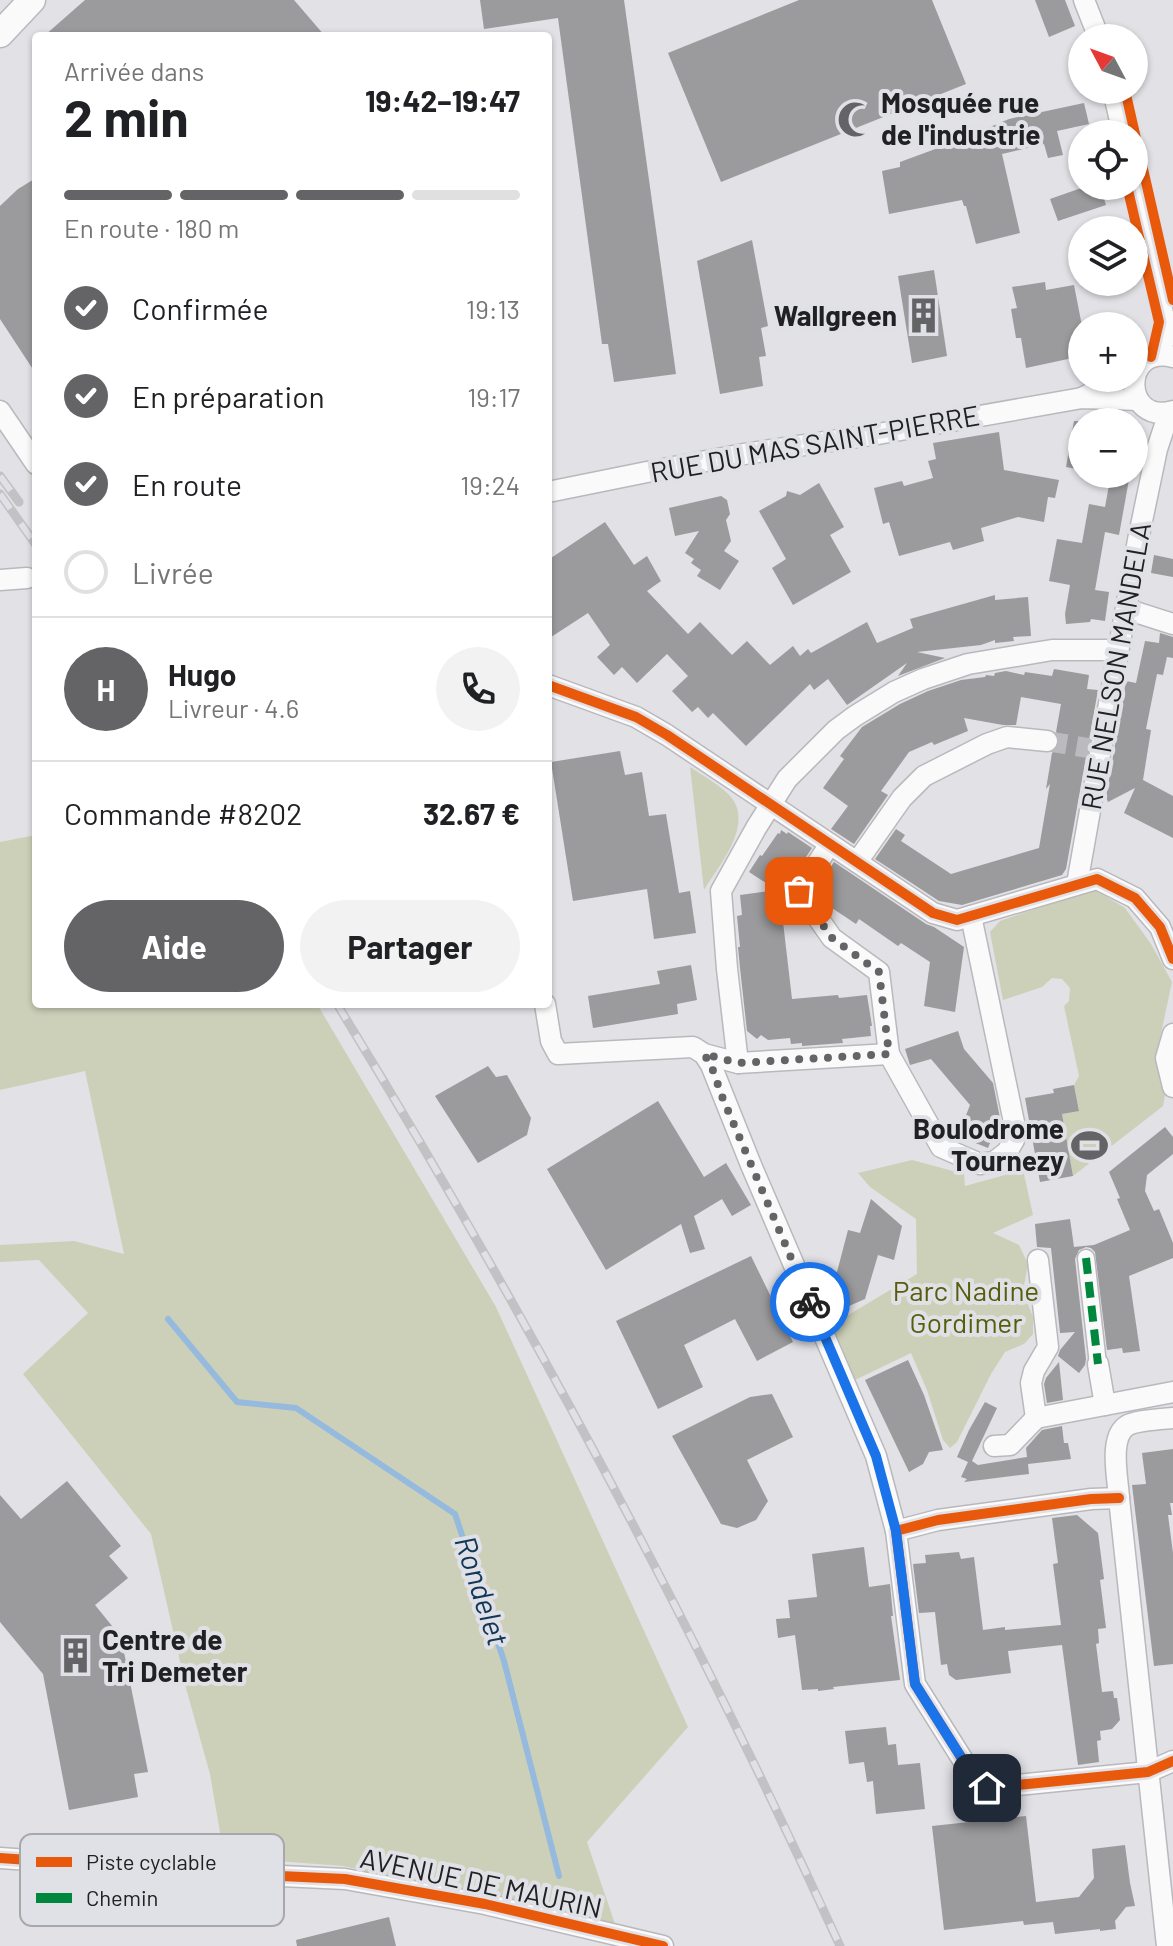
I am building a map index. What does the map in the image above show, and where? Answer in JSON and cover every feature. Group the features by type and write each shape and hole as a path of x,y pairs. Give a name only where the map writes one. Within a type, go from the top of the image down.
{"street":[{"path":"0,34 32,0"},
{"path":"1084,0 1093,24"},
{"path":"1138,200 1166,327 1167,356"},
{"name":"RUE DU MAS SAINT-PIERRE","path":"552,491 730,456 1082,398 1094,392"},
{"name":"RUE NELSON MANDELA","path":"1077,884 1117,650 1157,449 1158,409 1140,392"},
{"name":"RUE DU MAS SAINT-PIERRE","path":"1082,398 1158,409"},
{"path":"0,411 32,458"},
{"path":"0,580 27,578"},
{"path":"1126,609 1173,624"},
{"path":"738,1063 721,891 787,779 836,730 873,704 923,679 968,664 1052,650 1117,650"},
{"path":"552,686 636,717 667,735 933,913 957,920 1097,879 1135,898 1160,927 1173,959"},
{"path":"857,862 902,798 924,776 1007,737 1047,741"},
{"path":"830,844 799,891 832,938 879,972 889,1054 941,1147 980,1164 994,1162 1007,1152 1014,1140 1015,1127 971,916"},
{"path":"546,1008 551,1041 558,1054 693,1047 704,1054 738,1063 889,1054"},
{"path":"1173,1034 1166,1058 1173,1087"},
{"path":"704,1054 876,1456 896,1531 915,1684 978,1784 987,1788 1148,1772 1173,1761"},
{"path":"1086,1258 1105,1405"},
{"path":"1036,1418 1031,1383 1034,1371 1048,1347 1038,1260"},
{"path":"994,1446 1010,1445 1036,1418 1173,1392"},
{"path":"1167,1946 1119,1498 1116,1442 1130,1424 1173,1418"},
{"path":"896,1531 938,1520 1119,1498"},
{"name":"AVENUE DE MAURIN","path":"0,1858 20,1859"},
{"name":"AVENUE DE MAURIN","path":"284,1876 345,1879 485,1904 663,1946"}],"green space":[{"path":"690,767 727,793 735,803 738,814 735,837 704,890"},
{"path":"32,836 32,1008 319,1008 496,1307 688,1727 587,1842 615,1924 343,1866 284,1861 284,1834 220,1834 210,1774 186,1688 151,1534 23,1374 88,1313 39,1260 0,1262 0,1245 74,1241 124,1254 85,1071 0,1090 0,842"},
{"path":"1094,889 1125,908 1151,944 1172,982 1157,1052 1166,1090 1163,1106 1073,1176 1062,1114 1079,1110 1074,1085 1079,1076 1064,1006 1069,1001 1070,988 1062,979 1052,978 1042,987 1003,1000 990,932 1000,921"},
{"name":"Parc Nadine Gordimer","path":"912,1160 964,1174 965,1186 1023,1170 1033,1215 993,1233 1019,1245 1028,1264 1023,1291 1033,1317 1033,1334 1024,1344 1005,1352 957,1442 950,1448 943,1440 911,1353 855,1380 828,1327 917,1274 916,1219 870,1187 858,1173"}],"building":[{"path":"85,0 294,0 322,32 49,32"},
{"path":"480,0 624,0 676,374 614,382 608,344 602,344 558,18 484,29"},
{"path":"799,0 932,0 966,84 721,182 668,53"},
{"path":"1035,0 1065,0 1074,24 1068,24 1068,29 1049,37"},
{"path":"1084,104 1088,120 1068,120 1068,129 1057,131 1063,155 1048,158 1044,144 1002,154 1020,233 976,244 962,200 889,214 882,171 900,167 900,162 1009,119"},
{"path":"32,180 32,368 0,319 0,206"},
{"path":"1068,193 1068,200 1104,200 1106,205 1058,221 1050,199"},
{"path":"752,240 768,326 761,328 766,356 759,357 763,386 720,394 697,261"},
{"name":"Wallgreen","path":"934,270 947,356 912,363 898,276"},
{"path":"1045,282 1046,290 1068,286 1068,296 1076,296 1079,312 1068,312 1068,359 1026,368 1021,338 1016,338 1011,309 1017,308 1012,287"},
{"path":"999,432 1004,470 1059,480 1055,498 1048,497 1044,522 1018,517 981,528 984,541 953,550 950,542 899,556 889,522 883,524 874,488 902,481 904,486 933,478 928,461 936,459 933,443"},
{"path":"819,483 844,527 830,535 851,572 793,605 772,568 786,559 759,511 786,496 787,491 800,495"},
{"path":"1108,488 1127,488 1119,535 1105,532 1095,590 1109,592 1105,621 1091,619 1090,622 1066,624 1070,585 1049,581 1057,539 1082,543 1089,504 1105,507"},
{"path":"721,496 727,500 730,514 726,520 731,541 724,551 739,561 720,590 697,576 701,570 691,563 694,559 685,553 699,531 675,536 669,508"},
{"path":"605,522 634,565 647,556 661,581 647,591 688,634 700,622 732,655 747,641 770,665 793,646 800,656 808,649 811,653 867,622 877,643 913,628 910,619 995,595 995,600 1028,597 1031,636 1013,637 1014,641 995,643 995,640 981,645 917,652 945,658 898,676 907,663 847,705 828,679 814,690 810,684 746,746 713,713 708,718 698,707 692,712 672,691 688,676 667,654 637,683 622,667 614,675 597,657 610,645 588,613 552,636 552,557"},
{"path":"1154,555 1173,559 1173,577 1151,573"},
{"path":"1160,633 1173,637 1173,658 1167,657 1163,675 1157,674 1146,729 1151,730 1143,780 1173,796 1173,838 1124,813 1135,788 1108,802 1106,797 1126,681 1136,683 1145,641 1159,643"},
{"path":"1054,669 1089,675 1087,689 1098,690 1066,869 1062,875 962,905 939,901 875,859 896,829 905,835 901,841 951,874 1039,848 1052,753 1060,743 1056,732 1061,704 1021,697 1016,725 964,718 968,731 909,752 881,791 888,795 854,844 831,829 848,806 823,788 844,759 840,756 862,727 900,704 961,680 994,676 1006,671 1052,676"},
{"path":"620,751 625,775 642,772 649,816 666,814 679,893 690,891 696,933 654,939 647,889 573,901 552,762"},
{"path":"781,830 812,848 790,881 781,874 792,999 867,995 871,1036 842,1039 843,1043 802,1046 802,1043 791,1044 790,1038 768,1040 761,1035 757,1039 747,1031 738,947 737,916 742,915 740,895 777,890 749,872"},
{"path":"834,862 964,947 955,1012 924,1006 930,962 901,943 898,946 859,919 856,924 823,902 815,891"},
{"path":"691,965 697,1000 677,1004 678,1014 593,1028 588,996 660,984 657,971"},
{"path":"958,1031 964,1049 993,1083 1000,1118 988,1148 958,1136 970,1105 931,1059 910,1065 905,1049"},
{"path":"488,1066 496,1077 507,1075 531,1118 527,1135 478,1163 435,1096"},
{"path":"1074,1085 1079,1111 1062,1114 1073,1176 1040,1182 1025,1098 1054,1093 1053,1089"},
{"path":"658,1101 704,1177 726,1163 751,1205 732,1216 722,1199 694,1216 705,1249 690,1253 681,1224 606,1270 547,1169"},
{"path":"1165,1127 1173,1137 1173,1154 1147,1175 1145,1191 1154,1211 1159,1209 1173,1243 1173,1258 1129,1276 1140,1351 1123,1353 1122,1348 1107,1350 1095,1252 1086,1247 1079,1250 1075,1259 1086,1359 1079,1373 1058,1356 1075,1332 1060,1333 1051,1248 1037,1247 1035,1224 1070,1219 1074,1247 1094,1245 1130,1230 1109,1172"},
{"path":"871,1199 902,1226 894,1260 878,1255 865,1299 840,1310 832,1291 848,1230 860,1233"},
{"path":"751,1256 793,1342 757,1361 735,1319 684,1345 703,1387 658,1409 616,1321"},
{"path":"908,1360 943,1450 929,1452 923,1464 909,1472 865,1380"},
{"path":"1059,1362 1063,1400 1047,1403 1044,1384"},
{"path":"772,1394 793,1437 747,1460 768,1501 756,1520 737,1528 721,1524 672,1436 750,1397"},
{"path":"985,1402 997,1408 972,1461 978,1465 1027,1457 1026,1448 1042,1430 1062,1426 1064,1443 1068,1443 1071,1459 1028,1464 1029,1474 964,1482 967,1479 961,1477 968,1462 957,1457"},
{"path":"1173,1449 1173,1503 1170,1503 1172,1515 1168,1515 1173,1553 1173,1664 1154,1666 1132,1485 1146,1484 1142,1453"},
{"name":"Centre de Tri Demeter","path":"67,1481 121,1546 109,1556 128,1578 95,1605 121,1637 148,1772 134,1774 138,1797 69,1810 43,1674 0,1622 0,1495 21,1519"},
{"path":"1077,1515 1098,1533 1106,1628 1098,1629 1099,1643 1096,1644 1102,1692 1113,1691 1120,1720 1112,1729 1100,1731 1101,1740 1097,1741 1099,1762 1078,1765 1062,1645 1008,1651 1011,1673 956,1680 949,1675 947,1664 941,1665 935,1612 919,1613 913,1564 926,1563 925,1555 959,1552 961,1559 974,1557 983,1630 1061,1625 1053,1564 1058,1563 1052,1518"},
{"path":"864,1547 869,1587 890,1584 900,1680 818,1691 802,1690 795,1635 778,1638 776,1619 790,1618 788,1600 817,1597 812,1554"},
{"path":"886,1727 888,1745 896,1744 898,1765 920,1763 925,1809 876,1814 873,1781 867,1782 864,1762 849,1764 845,1731"},
{"path":"1026,1816 1036,1902 1079,1897 1094,1878 1092,1849 1125,1845 1135,1906 1126,1907 1115,1921 1116,1929 1055,1934 1053,1922 1024,1925 1023,1921 944,1930 932,1826"},
{"path":"389,1917 396,1946 297,1946 296,1940"}],"waterway":[{"name":"Rondelet","path":"168,1319 237,1402 296,1408 455,1514 504,1661 559,1876"}],"tunnel":[{"path":"1047,741 1100,750"}],"railway":[{"path":"0,476 19,502"},
{"path":"0,494 32,539"},
{"path":"339,1008 473,1234 603,1468 725,1705 840,1946"}],"marked path":[{"path":"1086,1258 1098,1364"}],"cycle path":[{"path":"1128,104 1173,300"},
{"path":"1130,200 1159,322 1151,357"},
{"path":"552,686 636,717 667,735 933,913 957,920 1097,879 1135,898 1160,927 1173,959"},
{"path":"1119,1498 938,1520 896,1531 915,1684 978,1784 987,1788 1148,1772 1173,1761"},
{"path":"0,1858 20,1859"},
{"path":"284,1876 345,1879 485,1904 663,1946"}],"way so far":[{"path":"799,891 832,938 879,972 889,1054 738,1063 704,1054 810,1302"}],"place":[{"name":"Mosquée rue de l'industrie","path":"855,119"},
{"name":"Wallgreen","path":"923,316"},
{"name":"Boulodrome Tournezy","path":"1090,1145"},
{"name":"Centre de Tri Demeter","path":"76,1656"}],"route":[{"path":"810,1302 876,1456 896,1531 915,1684 978,1784 987,1788"}]}
